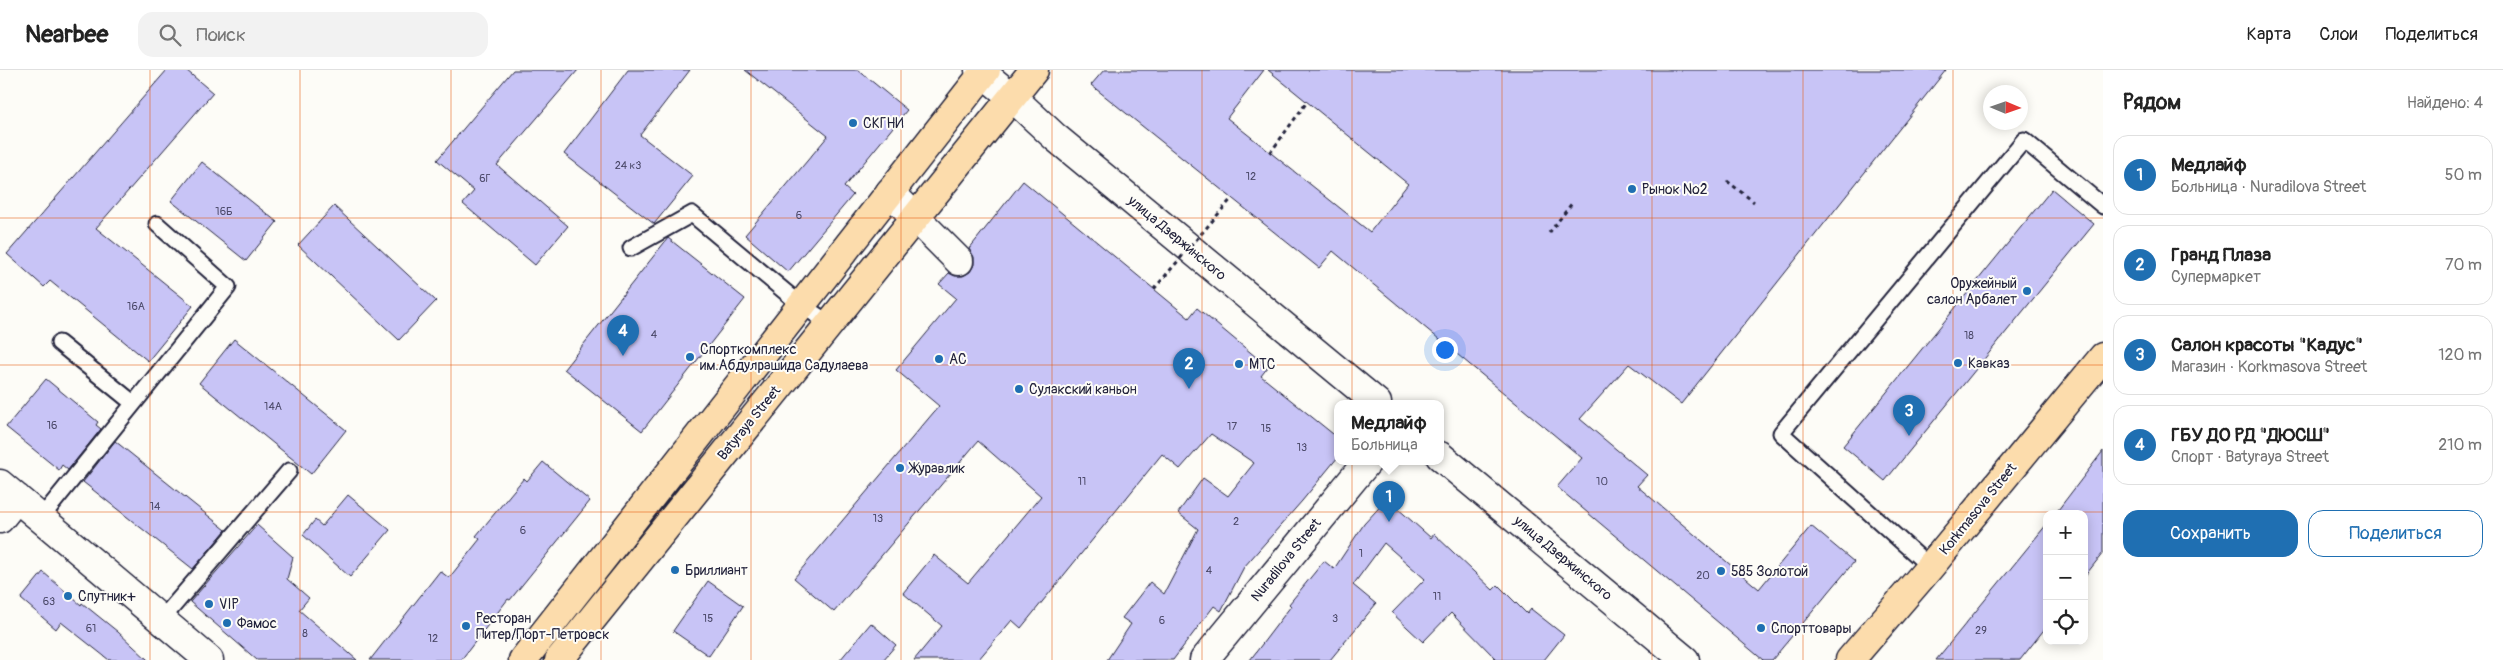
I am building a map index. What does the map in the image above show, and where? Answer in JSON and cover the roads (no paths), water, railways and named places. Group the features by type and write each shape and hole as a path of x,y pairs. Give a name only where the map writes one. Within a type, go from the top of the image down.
{"main road":[{"name":"Batyraya Street","path":"559,660 1034,70"},
{"path":"523,660 983,71"},
{"name":"Korkmasova Street","path":"1850,660 1930,567 2103,356"}],"street":[{"name":"улица Дзержинского","path":"983,71 1055,137 1373,400"},
{"path":"890,192 917,217 958,262"},
{"name":"улица Дзержинского","path":"1444,459 1686,660"},
{"name":"Nuradilova Street","path":"1204,660 1365,465"},
{"path":"0,519 8,491 209,660"}],"lane":[{"path":"1930,567 1928,562 1780,434 2024,140 2103,206"},
{"path":"631,248 692,214 801,305 829,323"},
{"path":"41,518 228,287 157,224"},
{"path":"59,343 133,404"},
{"path":"162,619 289,471"}],"place":[{"name":"СКГНИ","path":"853,123"},
{"name":"Рынок №2","path":"1632,189"},
{"name":"Оружейный салон Арбалет","path":"2027,291"},
{"name":"ГБУ ДО РД \"ДЮСШ\"","path":"623,356"},
{"name":"Спорткомплекс им.Абдулрашида Садулаева","path":"690,357"},
{"name":"АС","path":"939,359"},
{"name":"Кавказ","path":"1958,363"},
{"name":"МТС","path":"1239,364"},
{"name":"Сулакский каньон","path":"1019,389"},
{"name":"Гранд Плаза","path":"1189,389"},
{"name":"Салон красоты \"Кадус\"","path":"1909,436"},
{"name":"Журавлик","path":"900,468"},
{"name":"Медлайф","path":"1389,522"},
{"name":"Бриллиант","path":"675,570"},
{"name":"585 Золотой","path":"1721,571"},
{"name":"Спутник+","path":"68,596"},
{"name":"VIP","path":"209,604"},
{"name":"Фамос","path":"227,623"},
{"name":"Ресторан Питер/Порт-Петровск","path":"466,626"},
{"name":"Спорттовары","path":"1761,628"}]}
